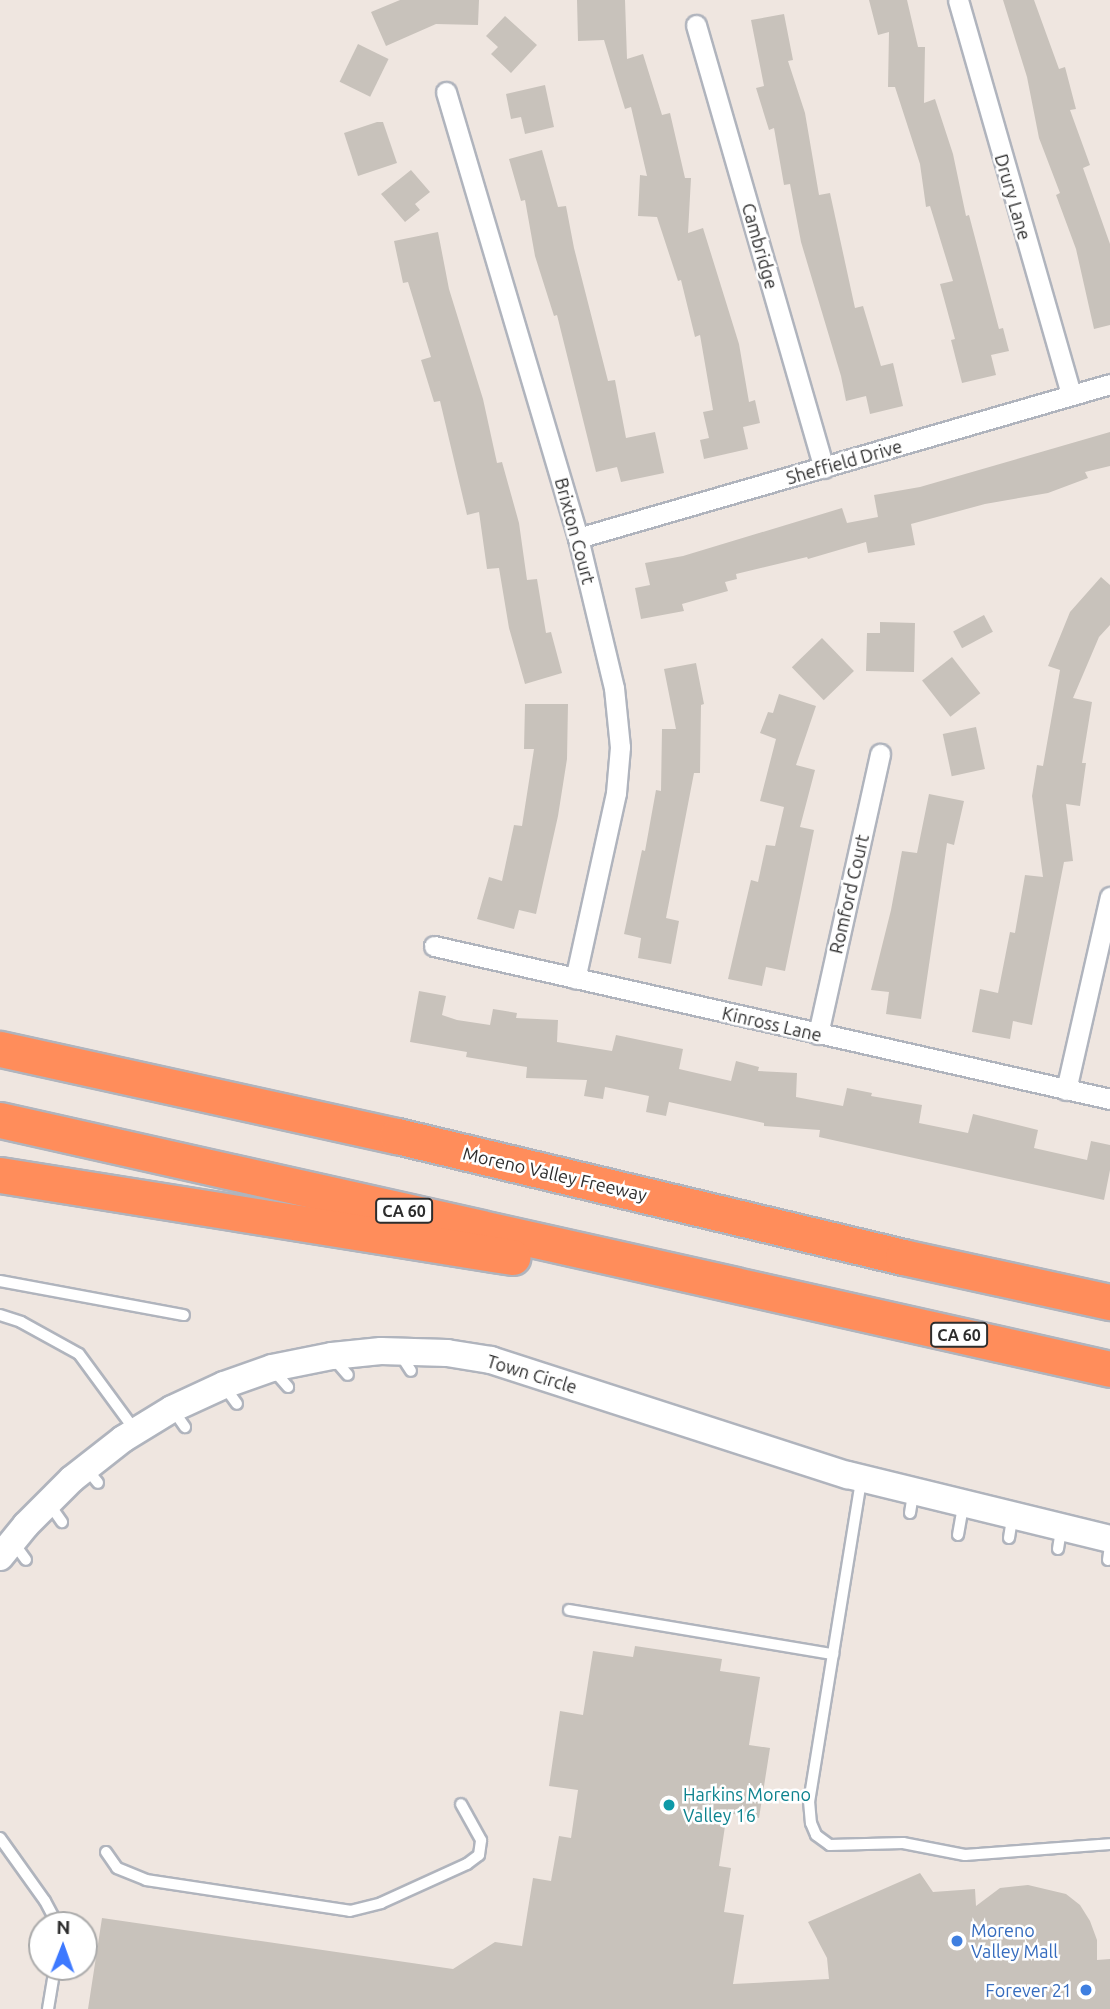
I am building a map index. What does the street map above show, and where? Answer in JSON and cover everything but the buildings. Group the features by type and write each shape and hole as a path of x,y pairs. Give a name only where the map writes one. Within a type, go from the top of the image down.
{"highway":[{"path":"0,1026 92,1055 397,1136"},
{"name":"Moreno Valley Freeway","path":"0,1049 397,1136 903,1257 1110,1302"},
{"name":"CA 60","path":"0,1120 1110,1369"},
{"path":"0,1175 808,1302"}],"street":[{"name":"Drury Lane","path":"958,0 1071,394"},
{"name":"Cambridge","path":"696,24 824,468"},
{"name":"Brixton Court","path":"446,92 578,538 614,688 620,747 616,793 575,979"},
{"name":"Sheffield Drive","path":"578,538 1110,384"},
{"name":"Romford Court","path":"818,1034 880,754"},
{"path":"1066,1090 1110,897"},
{"name":"Kinross Lane","path":"434,946 1110,1099"},
{"name":"Town Circle","path":"13,1553 135,1432 178,1418 230,1394 280,1378 340,1365 469,1356 517,1367 677,1422 862,1479 911,1503 963,1506 1010,1528 1109,1550"}],"lane":[{"path":"0,1281 184,1315"},
{"path":"0,1315 21,1322 79,1354 135,1432"},
{"path":"862,1479 809,1801 811,1823 816,1835 830,1845 903,1843 965,1855 1110,1844"},
{"path":"958,1535 963,1506"},
{"path":"1109,1550 1110,1546"},
{"path":"569,1611 834,1654"},
{"path":"106,1852 117,1867 146,1880 350,1910 381,1903 467,1864 479,1855 481,1840 461,1804"},
{"path":"0,1838 50,1911"},
{"path":"48,2009 53,1981"}],"place":[{"name":"Harkins Moreno Valley 16","path":"669,1805"},
{"name":"Moreno Valley Mall","path":"957,1941"},
{"name":"Forever 21","path":"1086,1990"}]}
